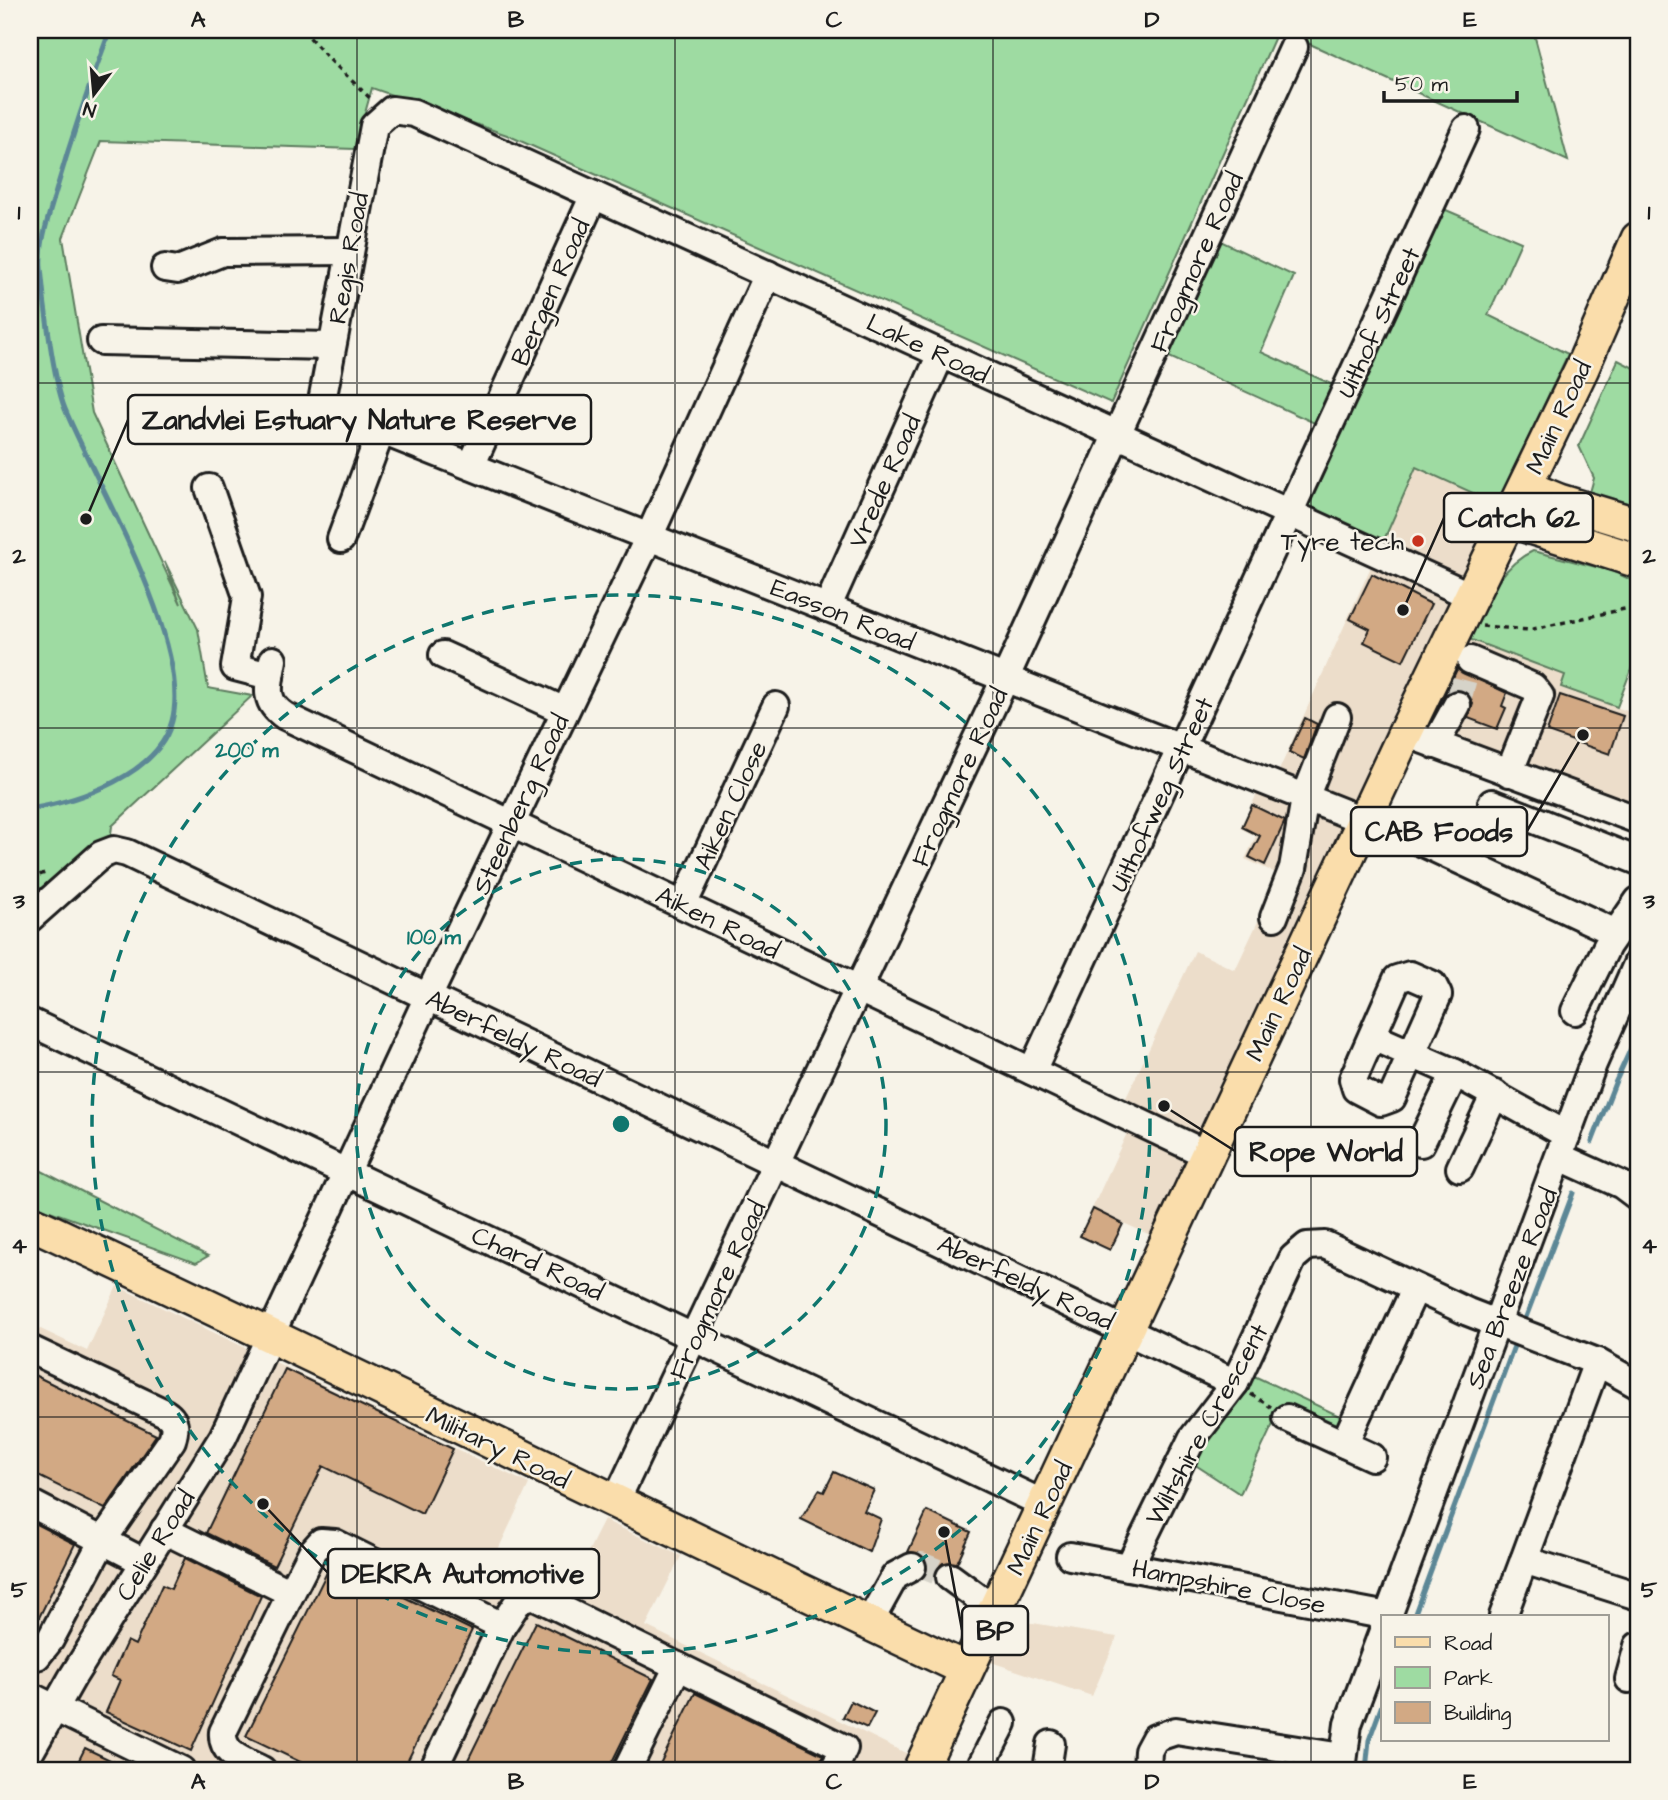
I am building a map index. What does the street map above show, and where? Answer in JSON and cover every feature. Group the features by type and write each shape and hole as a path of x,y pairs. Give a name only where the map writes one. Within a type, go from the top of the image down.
{"main road":[{"name":"Main Road","path":"922,1770 1365,821 1420,739 1461,659 1473,610 1508,520 1638,240"},
{"path":"1525,487 1559,501 1638,525"},
{"path":"1508,520 1638,561"},
{"name":"Military Road","path":"30,1222 270,1334 615,1503 967,1669"}],"street":[{"name":"Frogmore Road","path":"615,1503 1005,679 1294,47"},
{"name":"Lake Road","path":"383,115 403,109 414,113 1289,515 1473,610"},
{"name":"Regis Road","path":"324,405 331,346 370,136 383,115"},
{"name":"Uithof Street","path":"1289,515 1466,129"},
{"name":"Bergen Road","path":"471,466 594,195"},
{"path":"165,268 178,270 223,252 350,251"},
{"name":"Steenberg Road","path":"270,1334 649,537 768,274"},
{"path":"101,341 331,346"},
{"name":"Vrede Road","path":"827,608 941,354"},
{"name":"Easson Road","path":"324,405 329,410 381,431 1182,751 1365,821"},
{"path":"341,539 381,431"},
{"name":"Aiken Road","path":"209,488 247,597 235,667 272,668 269,702 285,716 1208,1155"},
{"name":"Uithofweg Street","path":"1032,1071 1289,515"},
{"path":"443,656 565,711"},
{"path":"1461,659 1533,687 1540,696 1509,773"},
{"path":"1457,705 1420,739 1638,820"},
{"name":"Aiken Close","path":"683,905 776,706"},
{"path":"1274,917 1293,868 1305,798 1338,717"},
{"path":"1492,803 1638,861"},
{"path":"1408,836 1616,933"},
{"name":"Aberfeldy Road","path":"30,918 101,855 120,851 1235,1382"},
{"path":"1575,1011 1599,961 1638,901"},
{"path":"1599,961 1635,969"},
{"name":"Sea Breeze Road","path":"1388,1615 1563,1146 1635,969"},
{"path":"1406,975 1433,985 1438,995 1392,1098 1381,1102 1356,1089 1353,1083 1373,1037 1397,979 1406,975"},
{"name":"Chard Road","path":"30,1022 1046,1505"},
{"path":"1373,1037 1455,1073 1494,1094 1563,1146 1638,1197"},
{"path":"1421,1143 1455,1073"},
{"path":"1460,1168 1494,1094"},
{"name":"Wiltshire Crescent","path":"1129,1567 1192,1438 1235,1382 1293,1258 1307,1246 1325,1245 1415,1289 1597,1362 1638,1385"},
{"path":"1343,1444 1415,1289"},
{"name":"Celie Road","path":"30,1752 54,1708 223,1437 270,1334"},
{"path":"30,1349 165,1413 174,1423 172,1440 103,1540 50,1640 37,1656 30,1657"},
{"path":"1503,1615 1597,1362"},
{"path":"1287,1418 1372,1457"},
{"path":"30,1503 144,1562"},
{"path":"164,1530 291,1592"},
{"path":"262,1770 228,1750 224,1744 223,1732 315,1547 328,1541 502,1626"},
{"name":"Hampshire Close","path":"1070,1556 1383,1615"},
{"path":"1524,1560 1638,1595"},
{"path":"869,1623 895,1576 912,1567"},
{"path":"950,1577 995,1610"},
{"path":"433,1770 502,1626 520,1599 533,1595 845,1748 834,1770"},
{"path":"1147,1770 1149,1751 1155,1738 1176,1731 1342,1764 1348,1724 1381,1636"},
{"path":"1629,1679 1638,1646"},
{"path":"627,1770 678,1666"},
{"path":"30,1696 181,1770"},
{"path":"979,1770 1003,1723"},
{"path":"1047,1770 1051,1744"}],"path":[{"path":"303,30 383,115"},
{"path":"1473,610 1529,630 1638,606"},
{"path":"1235,1382 1287,1418"}],"shaded area":[{"path":"1416,467 1513,511 1469,639 1566,675 1561,687 1638,715 1638,820 1405,733 1166,1242 1092,1209 1133,1120 1119,1113 1195,951 1235,970 1280,875 1245,859 1256,836 1240,828 1263,782 1272,786"},
{"path":"117,1286 529,1484 497,1552 570,1588 604,1520 681,1556 646,1626 924,1762 920,1770 30,1770 30,1324 87,1351"},
{"path":"990,1621 1033,1623 1117,1637 1092,1696 973,1656"}],"green space":[{"path":"30,30 1278,30 1111,403 507,135 372,88 355,149 101,141 63,238 92,413 181,604 165,562 198,629 208,688 252,696 112,826 110,841 30,905"},
{"path":"1279,30 1533,30 1568,161"},
{"path":"1432,204 1521,242 1488,315 1568,354 1497,504 1416,467 1380,549 1303,510 1328,429 1156,351 1208,235 1294,276 1261,352 1346,391"},
{"path":"1618,360 1638,370 1638,509 1589,496 1594,478 1579,446"},
{"path":"1533,551 1612,571 1638,583 1638,651 1617,707 1561,687 1565,675 1469,639 1501,577 1521,558"},
{"path":"30,1165 208,1256 196,1263 30,1204"},
{"path":"1252,1375 1346,1419 1339,1424 1323,1424 1282,1405 1240,1494 1191,1462"}],"building":[{"path":"1372,574 1431,604 1403,661 1364,642 1370,629 1350,619"},
{"path":"1457,669 1507,693 1502,706 1506,708 1497,729 1468,718 1473,704 1465,692 1456,689 1445,695"},
{"path":"1560,695 1623,716 1610,754 1547,732"},
{"path":"1305,718 1317,724 1304,759 1289,752"},
{"path":"1252,805 1285,821 1265,865 1249,857 1260,836 1242,827"},
{"path":"1093,1209 1123,1224 1110,1250 1080,1236"},
{"path":"285,1369 453,1449 422,1514 323,1466 274,1566 206,1533"},
{"path":"30,1373 156,1435 105,1509 30,1472"},
{"path":"834,1472 874,1490 864,1511 881,1519 869,1552 801,1519 819,1490 824,1492"},
{"path":"927,1511 971,1532 957,1563 943,1563 937,1568 935,1577 926,1573 926,1560 921,1554 908,1552"},
{"path":"30,1521 75,1544 30,1636"},
{"path":"185,1558 261,1596 191,1751 106,1712 120,1680 111,1676 127,1641 135,1645 162,1585 171,1589"},
{"path":"332,1562 472,1630 403,1770 317,1770 246,1736"},
{"path":"536,1622 653,1679 608,1770 463,1770"},
{"path":"695,1693 823,1755 816,1770 657,1770"},
{"path":"851,1701 875,1713 867,1728 843,1717"},
{"path":"85,1748 131,1770 74,1770"}],"waterway":[{"path":"30,809 92,792 134,770 151,756 164,740 172,721 175,689 156,608 61,396 50,340 41,268 43,239 50,210 110,30"},
{"path":"1592,1142 1638,1033"},
{"path":"1526,1317 1573,1193"},
{"path":"1414,1615 1514,1346"},
{"path":"1366,1770 1369,1740 1381,1707"}],"tunnel":[{"path":"1457,705 1466,670"},
{"path":"912,1567 921,1565 950,1577"}],"place":[{"name":"Zandvlei Estuary Nature Reserve","path":"86,519"},
{"name":"Tyre tech","path":"1418,541"},
{"name":"Catch 62","path":"1403,610"},
{"name":"CAB Foods","path":"1583,735"},
{"name":"Rope World","path":"1164,1106"},
{"name":"DEKRA Automotive","path":"263,1504"},
{"name":"BP","path":"944,1532"}]}
